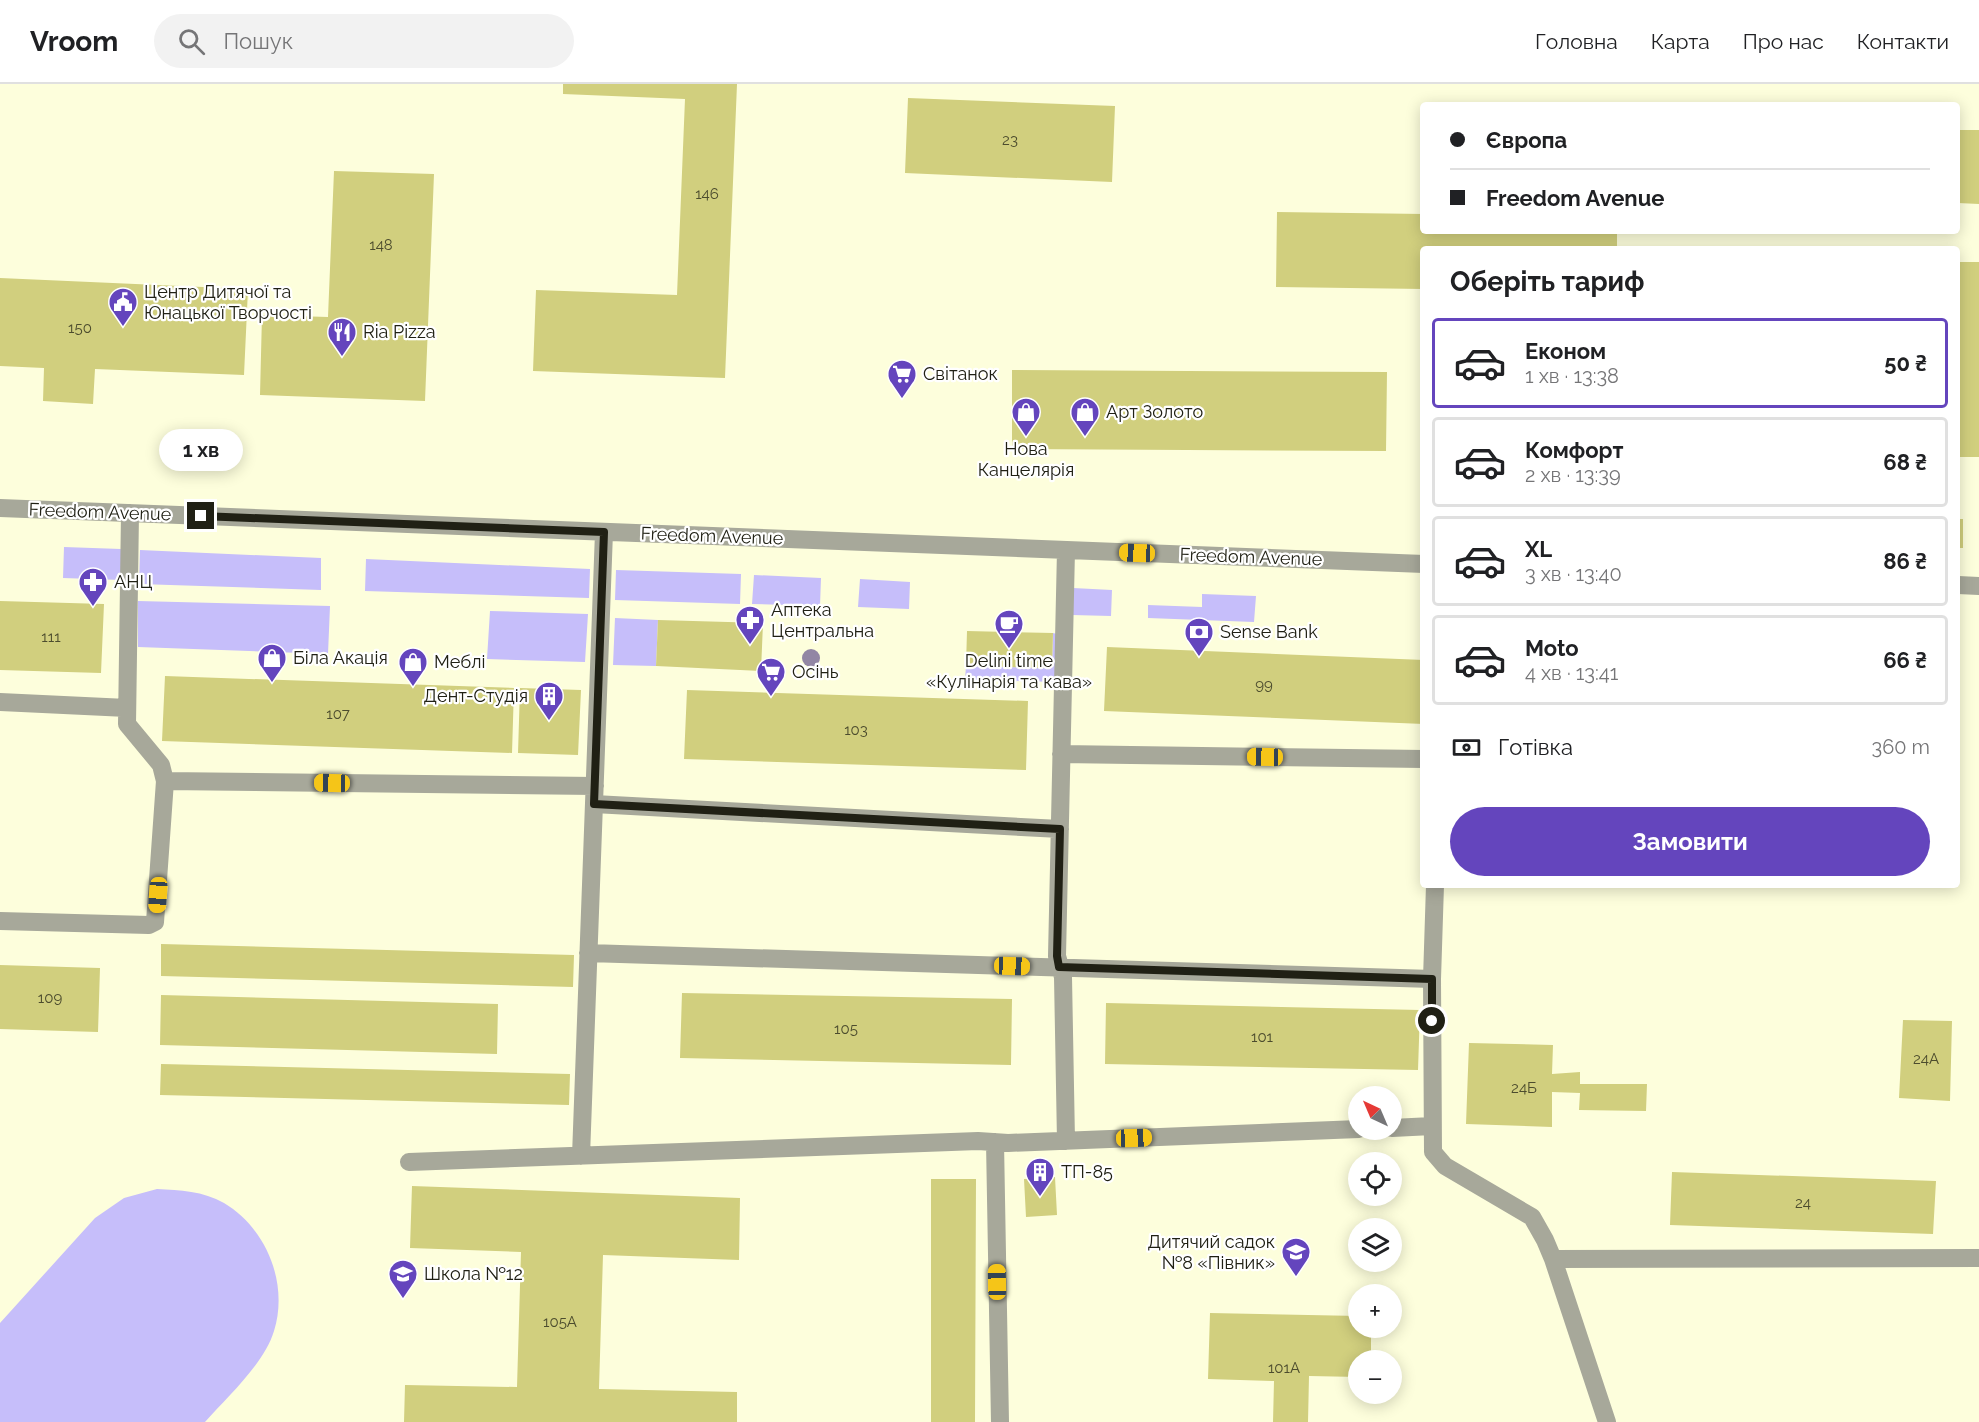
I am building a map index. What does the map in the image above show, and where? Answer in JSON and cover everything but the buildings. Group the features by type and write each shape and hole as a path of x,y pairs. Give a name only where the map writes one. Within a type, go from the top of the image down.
{"street":[{"name":"Freedom Avenue","path":"0,508 1420,564"},
{"path":"0,921 149,925 155,922 165,781 161,765 127,724 130,513"},
{"path":"581,1156 604,532"},
{"path":"1066,550 1057,956 1063,977 1066,1141"},
{"path":"1960,585 1979,586"},
{"path":"0,702 127,708"},
{"path":"1061,754 1420,759"},
{"path":"165,781 594,795 1060,829"},
{"path":"1435,888 1432,979 1432,1152 1446,1166 1532,1217 1553,1259 1607,1422"},
{"path":"588,953 1432,979"},
{"path":"1402,1128 1432,1126"},
{"path":"409,1162 1348,1129"},
{"path":"994,1142 1000,1422"},
{"path":"1553,1259 1979,1258"}],"shaded area":[{"path":"64,547 121,549 121,580 63,578"},
{"path":"140,550 321,558 321,590 139,584"},
{"path":"366,559 590,569 589,598 365,591"},
{"path":"616,570 741,574 740,604 615,600"},
{"path":"754,575 821,578 820,606 752,604"},
{"path":"860,579 910,582 909,609 858,607"},
{"path":"1073,588 1112,590 1111,616 1072,615"},
{"path":"1202,594 1256,596 1254,622 1148,618 1148,605 1202,607"},
{"path":"138,601 330,606 328,654 138,647"},
{"path":"490,611 588,614 585,662 487,659"},
{"path":"615,618 658,620 656,666 613,665"},
{"path":"1053,633 1057,634 1057,682 965,680 966,666 1052,668"},
{"path":"157,1189 191,1192 224,1203 252,1227 262,1242 276,1276 278,1313 269,1343 254,1368 205,1422 0,1422 0,1323 95,1218 124,1198"}],"place":[{"name":"Центр Дитячої та Юнацької Творчості","path":"123,328"},
{"name":"Ria Pizza","path":"342,358"},
{"name":"Свiтанок","path":"902,400"},
{"name":"Нова Канцелярія","path":"1026,438"},
{"name":"Арт Золото","path":"1085,438"},
{"name":"АНЦ","path":"93,608"},
{"name":"Аптека Центральна","path":"750,646"},
{"name":"Delini time «Кулінарія та кава»","path":"1009,650"},
{"name":"Sense Bank","path":"1199,658"},
{"name":"Біла Акація","path":"272,684"},
{"name":"Меблі","path":"413,688"},
{"name":"Осінь","path":"771,698"},
{"name":"Дент-Студія","path":"549,722"},
{"name":"ТП-85","path":"1040,1198"},
{"name":"Дитячий садок №8 «Півник»","path":"1296,1278"},
{"name":"Школа №12","path":"403,1300"}],"route":[{"path":"201,516 604,532 594,804 1060,829 1057,956 1059,967 1432,979 1432,1021"}]}
